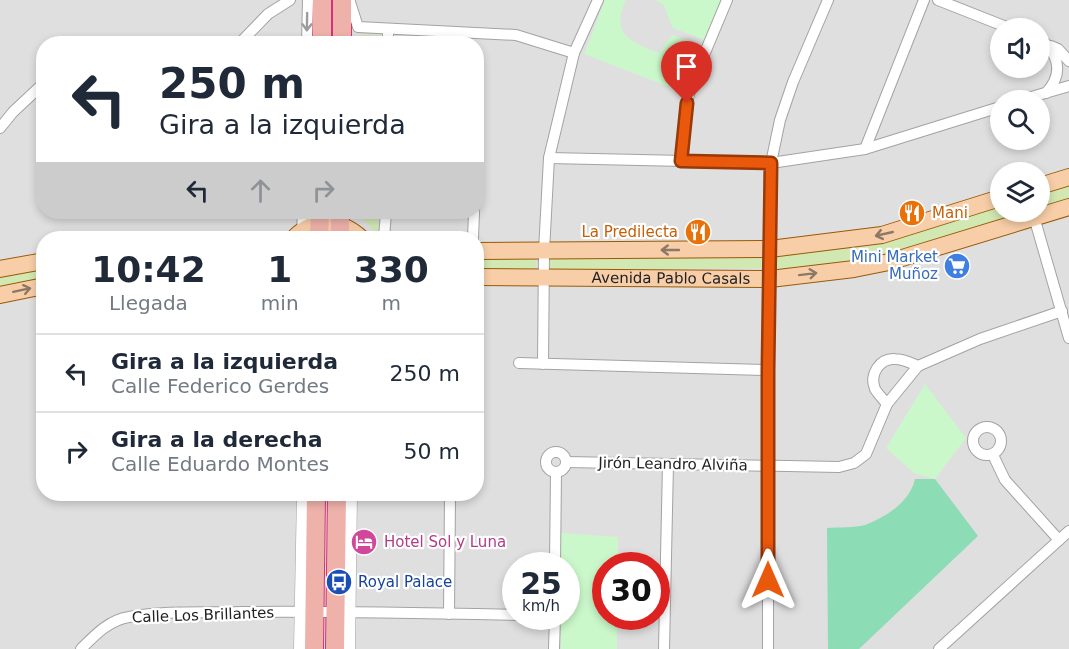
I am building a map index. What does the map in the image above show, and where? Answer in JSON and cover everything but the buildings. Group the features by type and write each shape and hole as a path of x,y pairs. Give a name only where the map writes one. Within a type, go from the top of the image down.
{"highway":[{"path":"322,0 322,36"},
{"path":"342,0 342,36"},
{"path":"314,649 308,611 316,501"},
{"path":"335,649 342,611 337,501"}],"main road":[{"path":"1050,183 1069,177"},
{"name":"Avenida Pablo Casals","path":"484,251 770,249 882,235 990,201"},
{"name":"Avenida Pablo Casals","path":"1050,212 1069,207"},
{"name":"Avenida Pablo Casals","path":"484,277 770,279 854,269 889,262 1018,222"},
{"path":"306,231 319,224 340,225"},
{"path":"0,269 36,262"},
{"path":"0,295 36,288"}],"street":[{"path":"247,36 268,14 290,0"},
{"path":"307,36 308,0"},
{"path":"348,0 358,27 456,36"},
{"path":"543,364 544,251 549,158 574,53 598,0"},
{"path":"681,161 691,86 728,0"},
{"path":"768,649 771,163 780,120 793,82 828,0"},
{"path":"865,149 924,0"},
{"path":"938,0 990,21"},
{"path":"388,29 388,36"},
{"path":"484,37 516,35 574,53"},
{"path":"1050,45 1058,49 1069,61"},
{"path":"1049,90 1058,74 1058,63 1050,48"},
{"path":"1050,92 1069,86"},
{"path":"0,128 36,90"},
{"path":"549,158 771,163 865,149 990,110"},
{"path":"876,123 881,135 895,140"},
{"path":"1035,222 1069,338"},
{"name":"Jirón Leandro Alviña","path":"566,462 839,467 854,464 866,454 887,404 918,366 980,339 1062,311"},
{"path":"887,404 875,389 873,381 879,365 894,358 918,366"},
{"path":"519,363 768,370"},
{"path":"554,452 560,453 566,462 565,467 556,472 550,471 546,466 548,455 554,452"},
{"path":"993,455 1005,480 1059,540"},
{"path":"664,649 668,464"},
{"path":"555,552 556,472"},
{"path":"301,649 308,611 304,501"},
{"path":"348,649 342,611 350,501"},
{"path":"448,614 450,501"},
{"path":"939,649 1069,531"},
{"name":"Calle Los Brillantes","path":"81,649 111,623 128,617 163,614 342,611 502,615"},
{"path":"554,649 555,630"}],"shaded area":[{"path":"0,0 1069,0 1069,649 0,649"}],"green space":[{"path":"605,0 626,0 620,21 622,29 639,45 659,53 672,35 700,45 683,89 680,91 584,54"},
{"path":"656,0 726,0 710,42 673,28 663,4"},
{"path":"1069,180 1069,199 1050,205 1050,186"},
{"path":"990,205 990,222 995,222 882,256 772,270 773,252"},
{"path":"363,219 378,219 378,231 374,231"},
{"path":"484,253 536,253 536,270 484,271"},
{"path":"765,253 765,268 549,270 549,254"},
{"path":"36,266 36,283 0,291 0,273"},
{"path":"925,384 966,438 935,479 914,473 886,448"},
{"path":"915,479 935,479 978,536 859,649 828,649 827,528 861,526 881,518 903,502"},
{"path":"561,533 618,537 618,552 592,552 592,630 617,630 617,649 561,649 561,630 580,630 580,552 561,552"}],"place":[{"name":"Mani","path":"912,213"},
{"name":"La Predilecta","path":"698,232"},
{"name":"Mini Market Muñoz","path":"957,266"},
{"name":"Hotel Sol y Luna","path":"364,542"},
{"name":"Royal Palace","path":"339,582"}],"route":[{"path":"687,103 681,161 771,163 768,580"}]}
